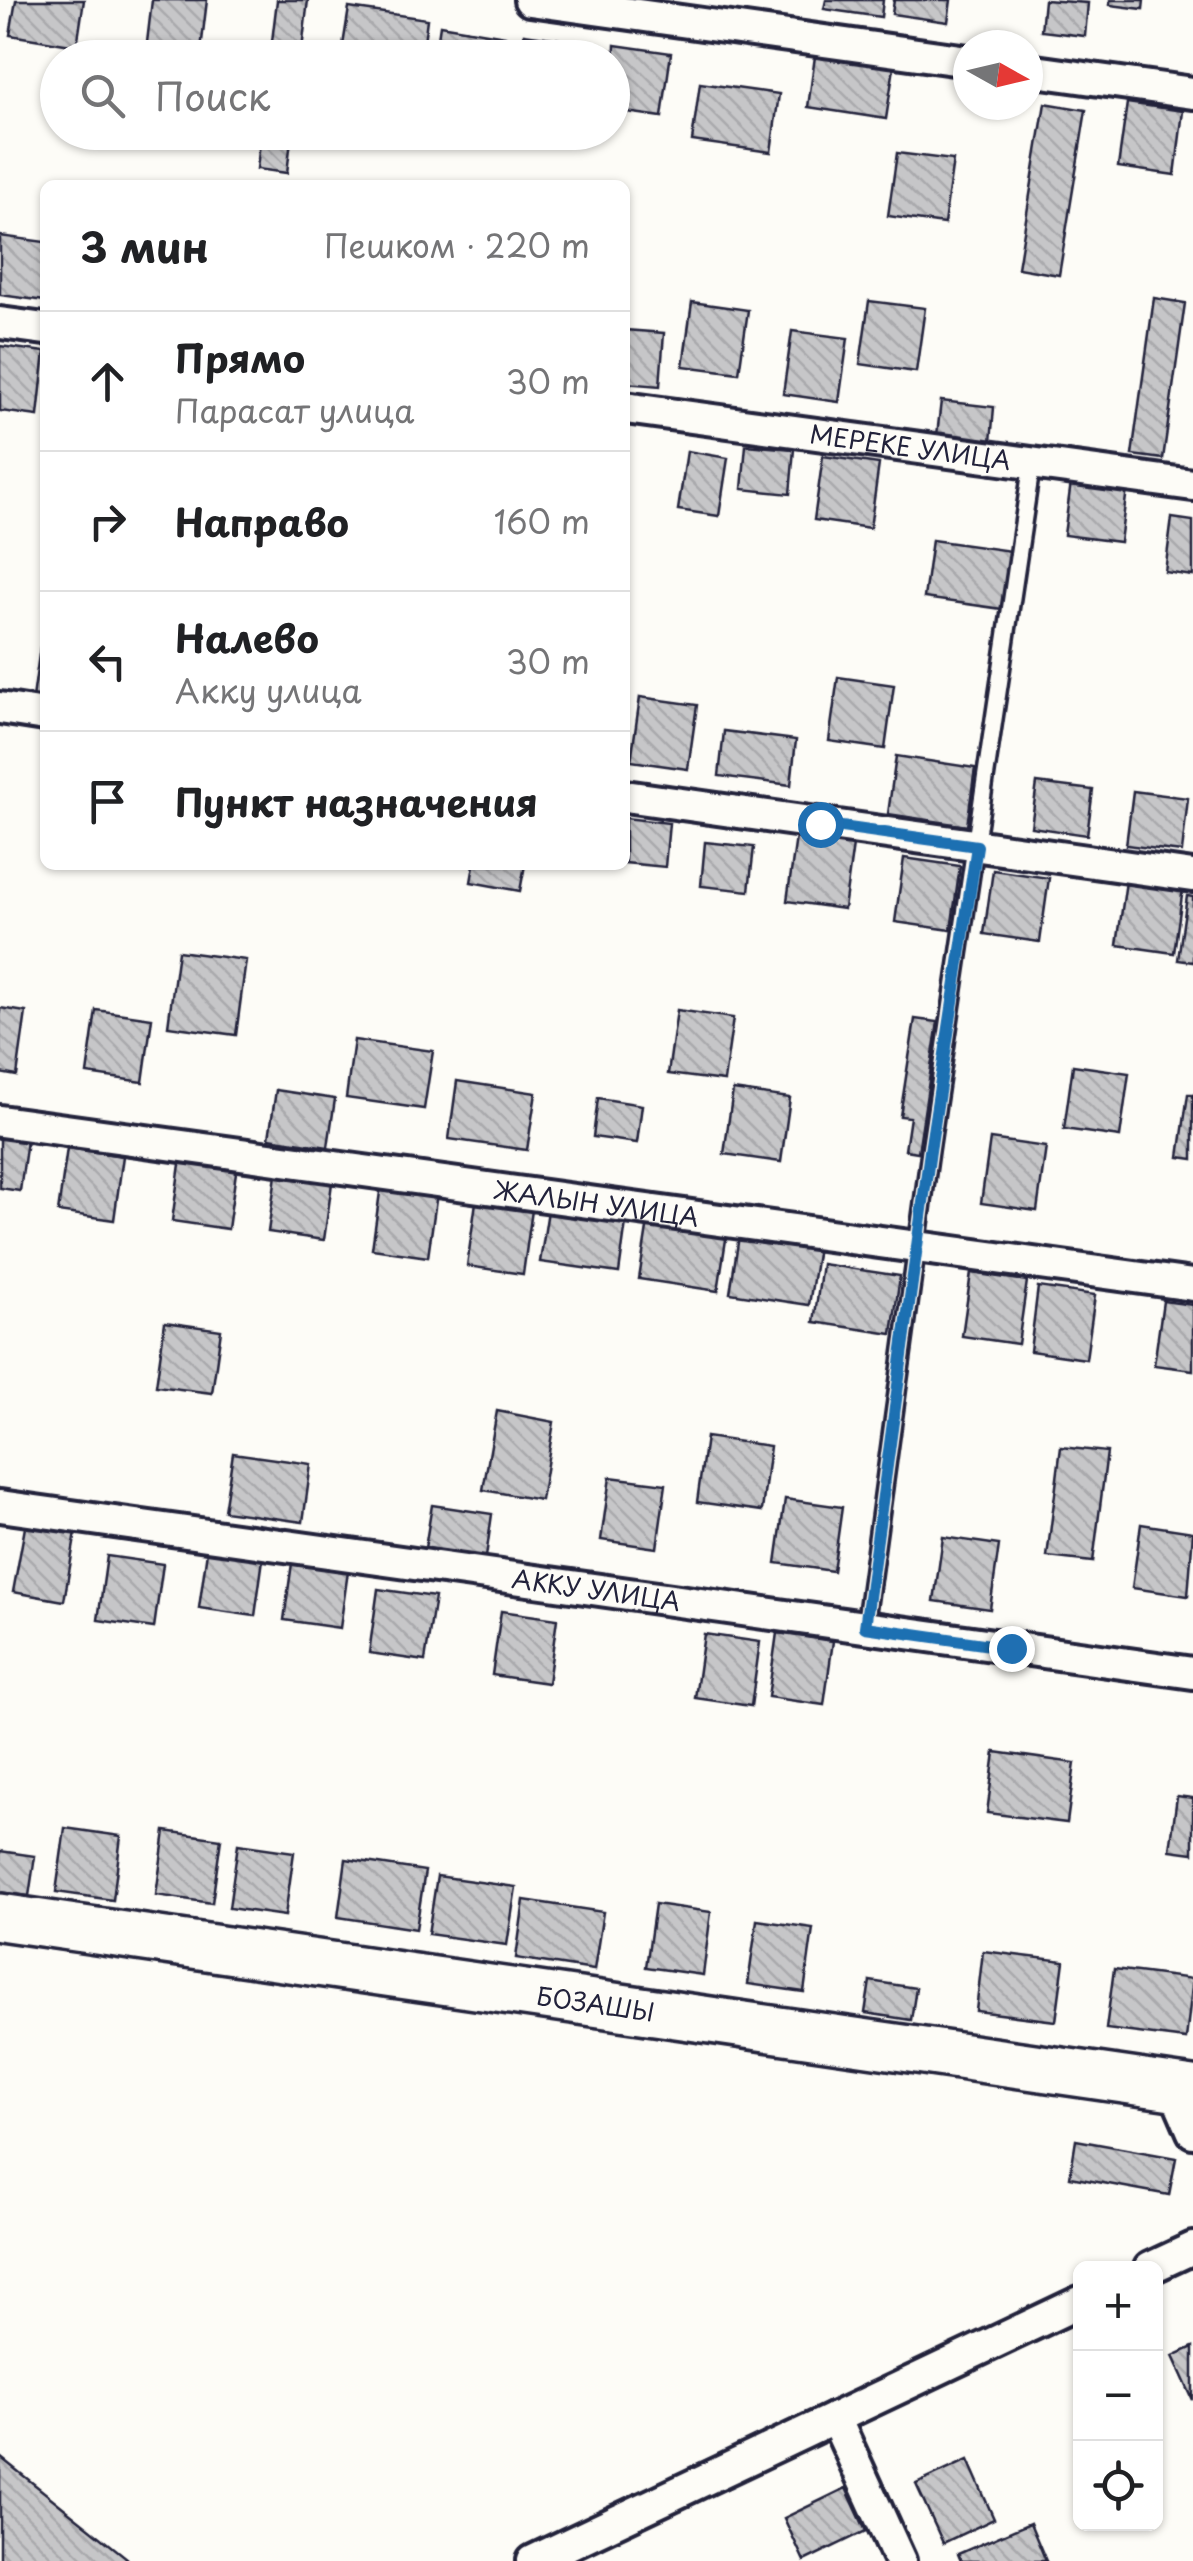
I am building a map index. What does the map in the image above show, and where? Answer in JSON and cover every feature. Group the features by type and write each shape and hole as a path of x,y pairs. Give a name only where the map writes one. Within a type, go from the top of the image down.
{"street":[{"path":"530,0 953,59"},
{"path":"1043,72 1193,93"},
{"path":"0,323 40,329"},
{"name":"МЕРЕКЕ УЛИЦА","path":"630,409 1193,485"},
{"path":"0,708 40,713"},
{"path":"630,797 1193,876"},
{"name":"ЖАЛЫН УЛИЦА","path":"0,1120 1193,1284"},
{"name":"АККУ УЛИЦА","path":"0,1506 1193,1673"},
{"name":"БОЗАШЫ","path":"0,1918 1184,2089"},
{"path":"1184,2089 1193,2132"},
{"path":"1163,2262 1193,2248"},
{"path":"533,2561 1073,2305"},
{"path":"835,2418 900,2561"}],"lane":[{"path":"865,1627 930,1151 1032,463"}],"building":[{"path":"16,0 84,0 78,40 10,35"},
{"path":"152,0 207,0 202,40 147,40"},
{"path":"277,0 308,0 303,40 272,40"},
{"path":"826,0 883,0 881,17 824,9"},
{"path":"894,0 951,0 948,22 892,14"},
{"path":"1044,0 1088,3 1085,36 1041,30"},
{"path":"1110,0 1144,0 1143,9 1110,5"},
{"path":"349,8 427,19 424,40 344,40"},
{"path":"440,25 505,36 504,40 438,40"},
{"path":"524,34 566,40 523,40"},
{"path":"630,47 671,53 662,117 630,113"},
{"path":"816,49 895,61 886,119 808,107"},
{"path":"700,83 779,94 771,152 692,141"},
{"path":"1045,103 1086,110 1059,275 1018,268"},
{"path":"1127,103 1183,111 1175,175 1118,167"},
{"path":"259,150 290,150 287,173 257,169"},
{"path":"897,153 953,160 944,224 888,216"},
{"path":"0,236 40,241 40,300 0,295"},
{"path":"1154,298 1185,303 1163,459 1132,455"},
{"path":"869,301 925,308 916,372 860,364"},
{"path":"692,302 748,310 739,373 683,366"},
{"path":"630,330 664,333 660,386 630,383"},
{"path":"792,331 848,338 839,402 783,394"},
{"path":"0,346 40,351 38,416 0,411"},
{"path":"941,401 994,407 991,442 937,435"},
{"path":"746,445 794,449 790,494 742,489"},
{"path":"687,451 728,458 719,516 678,510"},
{"path":"823,456 879,464 870,528 814,520"},
{"path":"1071,482 1127,489 1120,542 1064,535"},
{"path":"1172,518 1193,521 1193,576 1165,572"},
{"path":"932,540 1011,551 1002,609 924,598"},
{"path":"40,647 40,699 33,698"},
{"path":"838,677 894,685 885,749 829,741"},
{"path":"640,697 697,705 688,769 631,761"},
{"path":"724,731 796,740 791,785 719,776"},
{"path":"896,756 975,768 967,826 888,814"},
{"path":"1037,783 1093,790 1087,835 1031,827"},
{"path":"1133,791 1188,798 1182,852 1126,845"},
{"path":"630,819 669,823 665,867 630,864"},
{"path":"796,837 853,845 844,909 787,901"},
{"path":"705,842 754,847 749,891 701,886"},
{"path":"904,858 960,866 951,930 895,922"},
{"path":"473,870 524,870 520,891 471,882"},
{"path":"993,870 1049,878 1040,942 984,934"},
{"path":"1126,881 1183,888 1174,953 1117,945"},
{"path":"1187,896 1193,897 1193,962 1178,960"},
{"path":"178,951 246,960 236,1035 168,1026"},
{"path":"0,1008 26,1012 17,1076 0,1073"},
{"path":"96,1010 152,1018 143,1082 87,1074"},
{"path":"677,1010 733,1018 724,1081 668,1074"},
{"path":"915,1019 938,1022 918,1152 905,1150 910,1117 900,1116"},
{"path":"354,1040 433,1051 424,1109 346,1098"},
{"path":"1073,1065 1129,1073 1120,1137 1064,1129"},
{"path":"457,1081 536,1093 527,1150 449,1139"},
{"path":"276,1090 335,1099 328,1147 269,1138"},
{"path":"733,1090 790,1098 781,1162 724,1154"},
{"path":"1188,1094 1193,1094 1193,1159 1179,1157"},
{"path":"598,1098 642,1105 637,1143 593,1137"},
{"path":"0,1129 28,1133 20,1191 0,1188"},
{"path":"990,1139 1046,1147 1037,1211 981,1203"},
{"path":"67,1148 123,1156 114,1220 58,1212"},
{"path":"181,1157 237,1165 228,1229 172,1221"},
{"path":"277,1168 333,1176 324,1240 268,1232"},
{"path":"381,1185 437,1193 428,1257 372,1249"},
{"path":"476,1202 532,1210 523,1274 467,1266"},
{"path":"549,1204 627,1215 619,1273 540,1262"},
{"path":"648,1222 727,1233 718,1291 639,1279"},
{"path":"739,1236 818,1247 809,1305 730,1293"},
{"path":"822,1264 900,1276 892,1334 814,1322"},
{"path":"971,1273 1027,1281 1018,1344 962,1336"},
{"path":"1038,1287 1095,1295 1086,1359 1030,1351"},
{"path":"1163,1301 1193,1305 1193,1370 1154,1365"},
{"path":"165,1322 221,1330 212,1393 156,1386"},
{"path":"497,1411 554,1422 541,1500 483,1490"},
{"path":"706,1437 770,1446 762,1511 697,1502"},
{"path":"1061,1447 1107,1452 1093,1562 1047,1557"},
{"path":"233,1453 311,1464 303,1522 224,1511"},
{"path":"610,1477 666,1484 657,1548 601,1540"},
{"path":"785,1499 842,1507 833,1571 776,1563"},
{"path":"432,1505 492,1514 486,1557 425,1548"},
{"path":"26,1522 76,1532 64,1601 13,1592"},
{"path":"1141,1524 1193,1532 1188,1596 1132,1588"},
{"path":"943,1537 999,1545 990,1609 934,1601"},
{"path":"208,1544 264,1552 255,1616 199,1608"},
{"path":"107,1556 163,1564 154,1628 98,1620"},
{"path":"293,1556 349,1564 340,1628 284,1620"},
{"path":"378,1589 435,1597 425,1661 369,1653"},
{"path":"501,1611 557,1619 548,1683 492,1675"},
{"path":"777,1633 833,1641 824,1705 768,1697"},
{"path":"704,1634 760,1642 751,1706 695,1698"},
{"path":"995,1752 1075,1763 1067,1823 987,1813"},
{"path":"1177,1796 1193,1798 1193,1853 1170,1850"},
{"path":"65,1828 121,1836 113,1900 56,1892"},
{"path":"165,1831 221,1839 212,1903 156,1895"},
{"path":"238,1844 294,1852 285,1916 229,1908"},
{"path":"0,1851 35,1856 29,1896 0,1892"},
{"path":"346,1859 425,1871 416,1929 338,1917"},
{"path":"437,1876 516,1887 507,1945 428,1934"},
{"path":"524,1900 603,1912 594,1970 516,1958"},
{"path":"655,1904 711,1912 703,1975 646,1967"},
{"path":"757,1920 813,1928 804,1992 748,1984"},
{"path":"983,1951 1064,1961 1056,2021 976,2011"},
{"path":"1114,1969 1193,1979 1186,2039 1106,2029"},
{"path":"870,1981 916,1988 911,2020 865,2013"},
{"path":"1076,2140 1176,2158 1169,2195 1070,2177"},
{"path":"1193,2347 1193,2400 1173,2356"},
{"path":"0,2457 127,2558 0,2561"},
{"path":"968,2460 994,2519 943,2543 916,2484"},
{"path":"846,2488 866,2531 804,2561 784,2518"},
{"path":"1030,2523 1046,2561 961,2561 958,2554"}],"route":[{"path":"820,824 977,846 930,1151 865,1627 1011,1648"}]}
